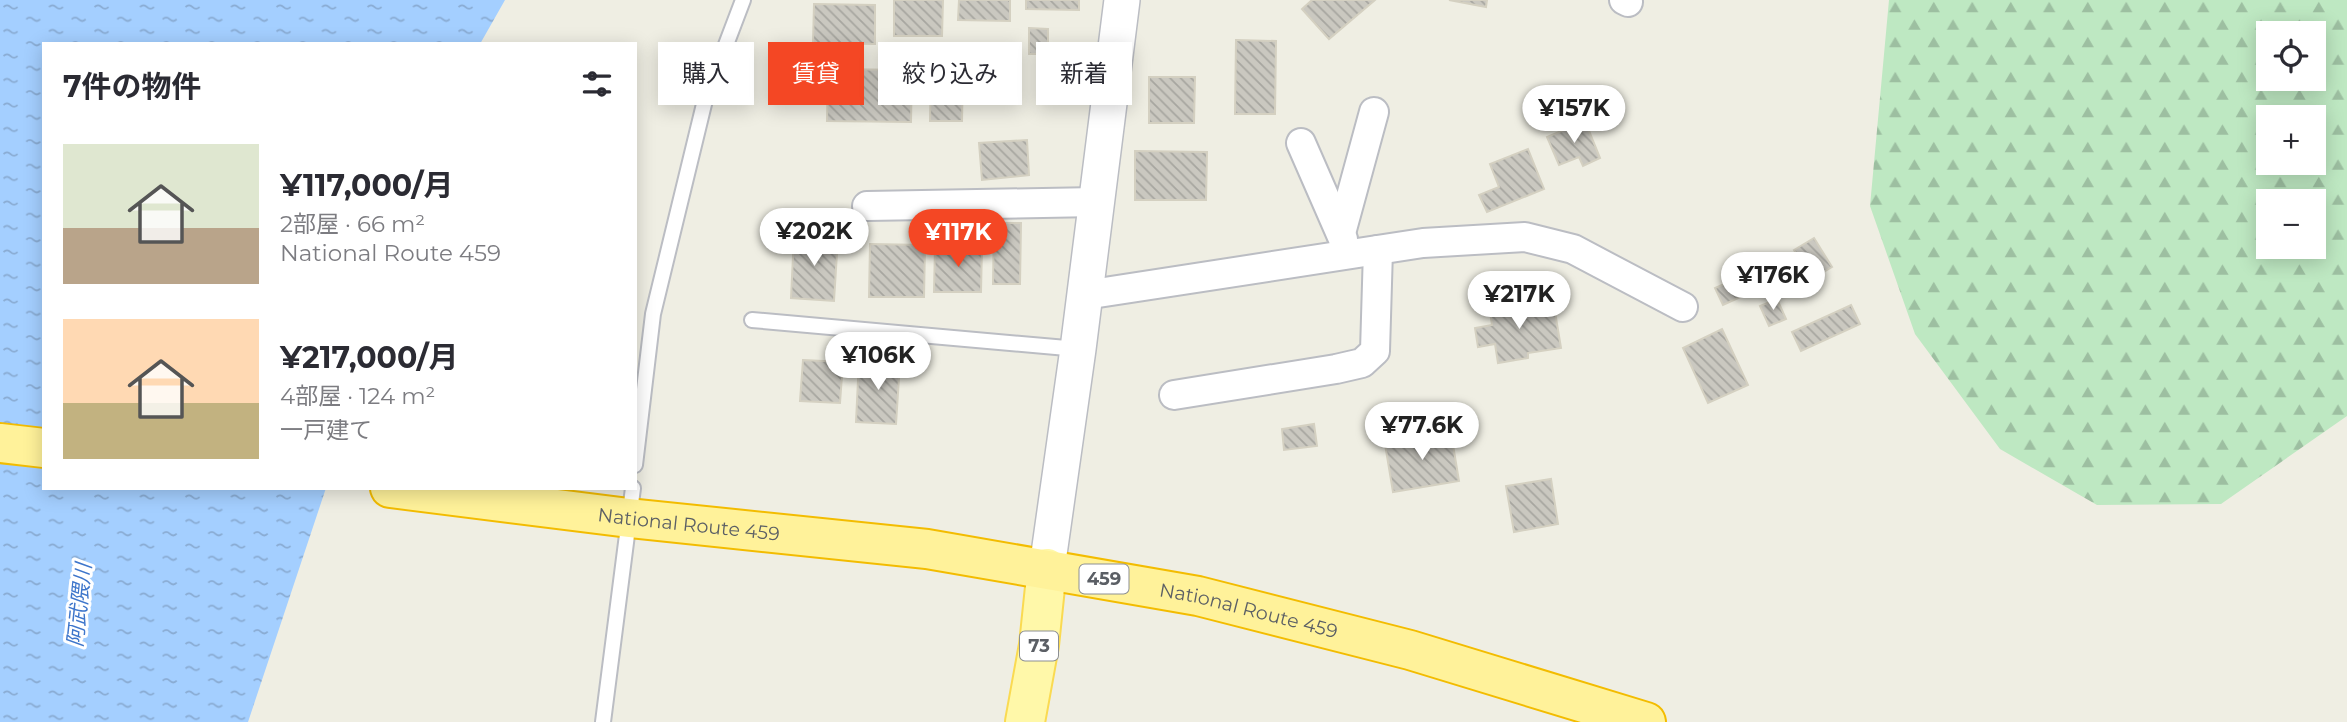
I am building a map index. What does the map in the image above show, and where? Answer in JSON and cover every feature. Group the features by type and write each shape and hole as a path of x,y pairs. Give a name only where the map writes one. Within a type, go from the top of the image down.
{"highway":[{"path":"0,443 42,448"},
{"name":"National Route 459","path":"408,490 548,506 631,503 1047,568 1211,599 1410,650 1646,722"}],"main road":[{"name":"73","path":"1025,722 1040,645 1047,568"}],"street":[{"path":"1047,568 1122,0"},
{"path":"1345,244 1374,112"},
{"path":"1301,143 1345,244"},
{"path":"867,206 1097,202"},
{"path":"1085,295 1345,244 1378,250 1423,243 1525,237 1573,249 1683,307"},
{"path":"1174,395 1362,363 1375,351 1378,250"}],"lane":[{"path":"637,448 653,314 705,100 743,0"},
{"path":"752,320 1078,349"},
{"path":"603,722 631,503"}],"green space":[{"path":"1889,0 2347,0 2347,416 2221,504 2097,505 2000,449 1915,334 1870,206"}],"water":[{"name":"阿武隈川","path":"0,0 505,0 481,42 42,42 42,490 325,490 248,722 0,722"}],"building":[{"path":"894,0 943,0 942,36 894,36"},
{"path":"959,0 1010,0 1010,21 958,20"},
{"path":"1026,0 1079,0 1079,10 1026,9"},
{"path":"1312,0 1375,0 1329,39 1302,9"},
{"path":"1449,0 1487,0 1486,7"},
{"path":"814,4 875,5 875,44 813,42"},
{"path":"1029,28 1048,29 1048,42 1036,42 1036,54 1029,54"},
{"path":"1236,40 1276,41 1275,114 1235,114"},
{"path":"864,69 878,70 878,105 911,105 911,122 827,121 827,105 864,105"},
{"path":"1149,77 1195,77 1194,123 1149,123"},
{"path":"930,105 962,105 962,121 930,121"},
{"path":"1585,121 1600,158 1583,166 1579,157 1559,165 1547,137"},
{"path":"1027,140 1029,175 982,180 979,143"},
{"path":"1528,149 1544,189 1487,212 1479,195 1499,187 1490,164"},
{"path":"1135,151 1207,152 1206,200 1135,200"},
{"path":"994,223 1021,223 1020,284 993,284"},
{"path":"794,235 838,237 834,301 791,298"},
{"path":"1814,238 1832,267 1812,279 1794,250"},
{"path":"870,244 925,245 924,297 869,297"},
{"path":"935,246 982,247 981,292 934,292"},
{"path":"1749,273 1756,290 1723,305 1715,288"},
{"path":"1777,299 1786,319 1769,326 1760,306"},
{"path":"1520,300 1522,311 1554,306 1561,348 1528,353 1528,358 1498,363 1495,344 1478,347 1475,328 1492,325 1489,305"},
{"path":"1851,305 1860,324 1801,351 1792,332"},
{"path":"1722,329 1748,385 1708,403 1683,348"},
{"path":"859,359 900,362 896,424 856,422"},
{"path":"803,360 843,362 840,403 800,401"},
{"path":"1314,424 1317,446 1284,450 1282,429"},
{"path":"1451,433 1459,481 1393,492 1385,444"},
{"path":"1551,479 1558,524 1514,532 1506,486"}]}
